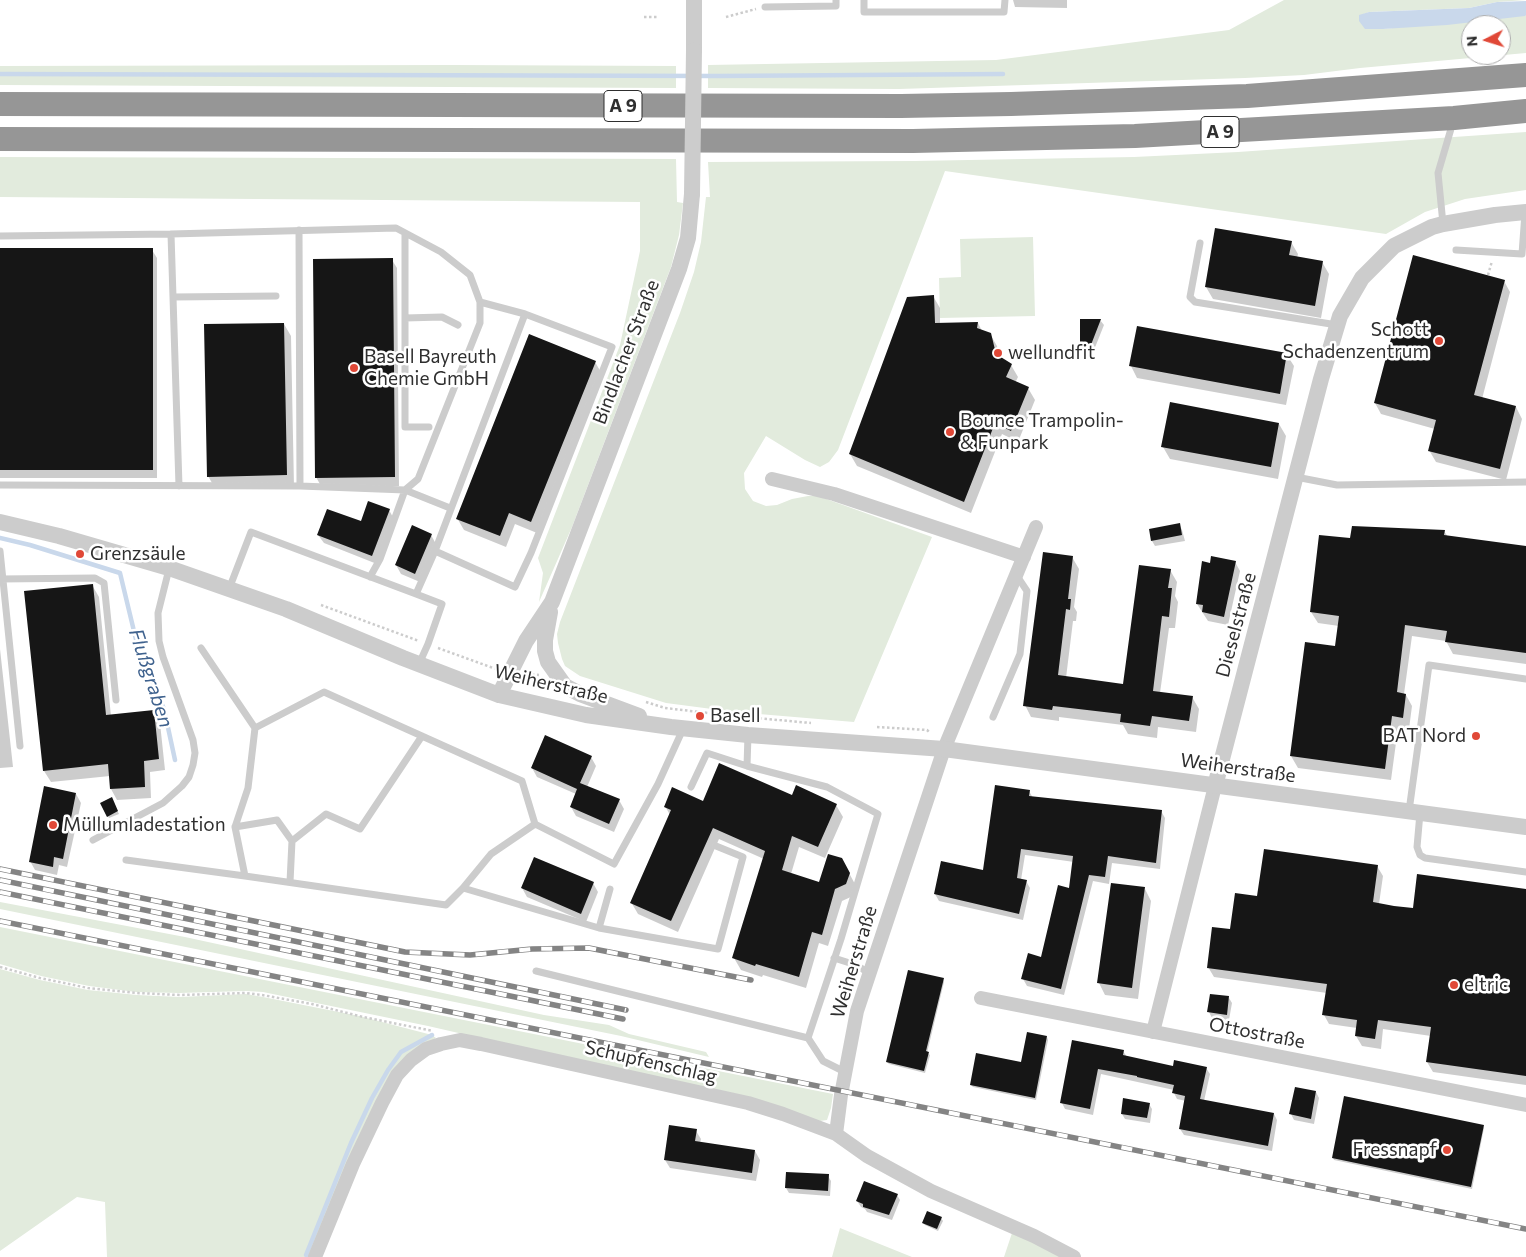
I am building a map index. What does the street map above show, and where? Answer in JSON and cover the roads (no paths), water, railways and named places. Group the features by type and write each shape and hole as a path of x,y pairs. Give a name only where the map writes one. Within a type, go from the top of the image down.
{"highway":[{"name":"A 9","path":"0,104 891,106 1011,104 1246,96 1526,75"},
{"name":"A 9","path":"0,139 913,141 1135,136 1454,118 1526,111"}],"street":[{"name":"Bindlacher Straße","path":"499,695 526,641 552,602 666,306 688,238 692,194 694,0"},
{"name":"Dieselstraße","path":"1153,1032 1295,477 1340,316 1362,278 1394,246 1443,224 1525,212"},
{"path":"772,479 834,494 1024,557"},
{"name":"Weiherstraße","path":"0,522 59,536 170,568 286,609 499,695 586,715 677,728 748,735 944,749 1526,827"},
{"name":"Weiherstraße","path":"836,1134 845,1072 857,1011 869,973 944,749 1036,527"},
{"path":"552,602 544,640 548,662 565,686 580,694 677,728"},
{"name":"Ottostraße","path":"981,998 1526,1105"},
{"name":"Schupfenschlag","path":"315,1257 354,1164 382,1102 397,1075 411,1060 426,1049 452,1041 481,1044 748,1103 836,1134 867,1156 923,1186 1034,1236 1074,1257"}],"lane":[{"path":"764,7 836,6 836,0"},
{"path":"864,0 864,12 1004,12 1004,0"},
{"path":"1443,224 1438,172 1454,118"},
{"path":"1456,250 1522,254 1525,212"},
{"path":"0,236 396,228 442,252 470,275 480,302 480,323 418,479 405,490 380,559 370,576"},
{"path":"299,230 300,486"},
{"path":"405,233 405,427 429,427"},
{"path":"172,234 179,486"},
{"path":"1200,243 1190,296 1196,302 1337,325"},
{"path":"173,298 276,296"},
{"path":"435,550 515,586 531,553 612,347 526,314 480,302"},
{"path":"416,594 435,550 526,314"},
{"path":"405,318 442,317 458,325"},
{"path":"1295,477 1337,485 1526,482"},
{"path":"0,484 300,486 405,490 450,508"},
{"path":"229,589 251,532 442,604 419,664"},
{"path":"0,551 20,746"},
{"path":"93,840 163,803 182,786 189,777 193,765 195,753 193,740 159,641 158,613 170,568"},
{"path":"993,717 1020,654 1026,591 1016,575"},
{"path":"2,579 95,578 104,583 116,700"},
{"path":"201,648 255,728 248,788 235,826 245,876"},
{"path":"1526,679 1429,666 1415,812 1418,847 1420,855 1425,858 1526,872"},
{"path":"255,728 324,692 522,781 535,824 614,864 658,784 677,728"},
{"path":"747,766 748,735"},
{"path":"292,841 326,814 360,828 422,736"},
{"path":"691,787 707,753 747,766 827,787 878,814 808,1038"},
{"path":"235,826 277,820 292,841 290,882"},
{"path":"126,860 446,905 491,854 535,824"},
{"path":"463,888 599,928 718,949 743,858 716,846"},
{"path":"599,928 610,888"},
{"path":"834,958 856,965 869,973"},
{"path":"536,971 808,1038 823,1061 845,1072"}],"water":[{"path":"1526,1 1526,15 1511,18 1511,15 1461,15 1461,23 1383,29 1365,29 1359,21 1359,15 1369,12 1469,8 1497,2"}],"waterway":[{"path":"0,74 717,76 1003,74"},
{"name":"Flußgraben","path":"0,538 30,545 120,573 139,652 164,709 175,760"},
{"path":"308,1257 306,1255 351,1143 372,1098 401,1052 432,1035"}],"railway":[{"path":"0,869 405,952 470,955 532,949 589,948 751,980"},
{"path":"0,880 626,1010"},
{"path":"0,892 623,1019"},
{"path":"0,921 1526,1229"}],"place":[{"name":"Schott Schadenzentrum","path":"1439,341"},
{"name":"wellundfit","path":"998,353"},
{"name":"Basell Bayreuth Chemie GmbH","path":"354,368"},
{"name":"Bounce Trampolin- & Funpark","path":"950,432"},
{"name":"Grenzsäule","path":"80,554"},
{"name":"Basell","path":"700,716"},
{"name":"BAT Nord","path":"1476,736"},
{"name":"Müllumladestation","path":"53,825"},
{"name":"eltric","path":"1454,985"},
{"name":"Fressnapf","path":"1447,1150"}]}
